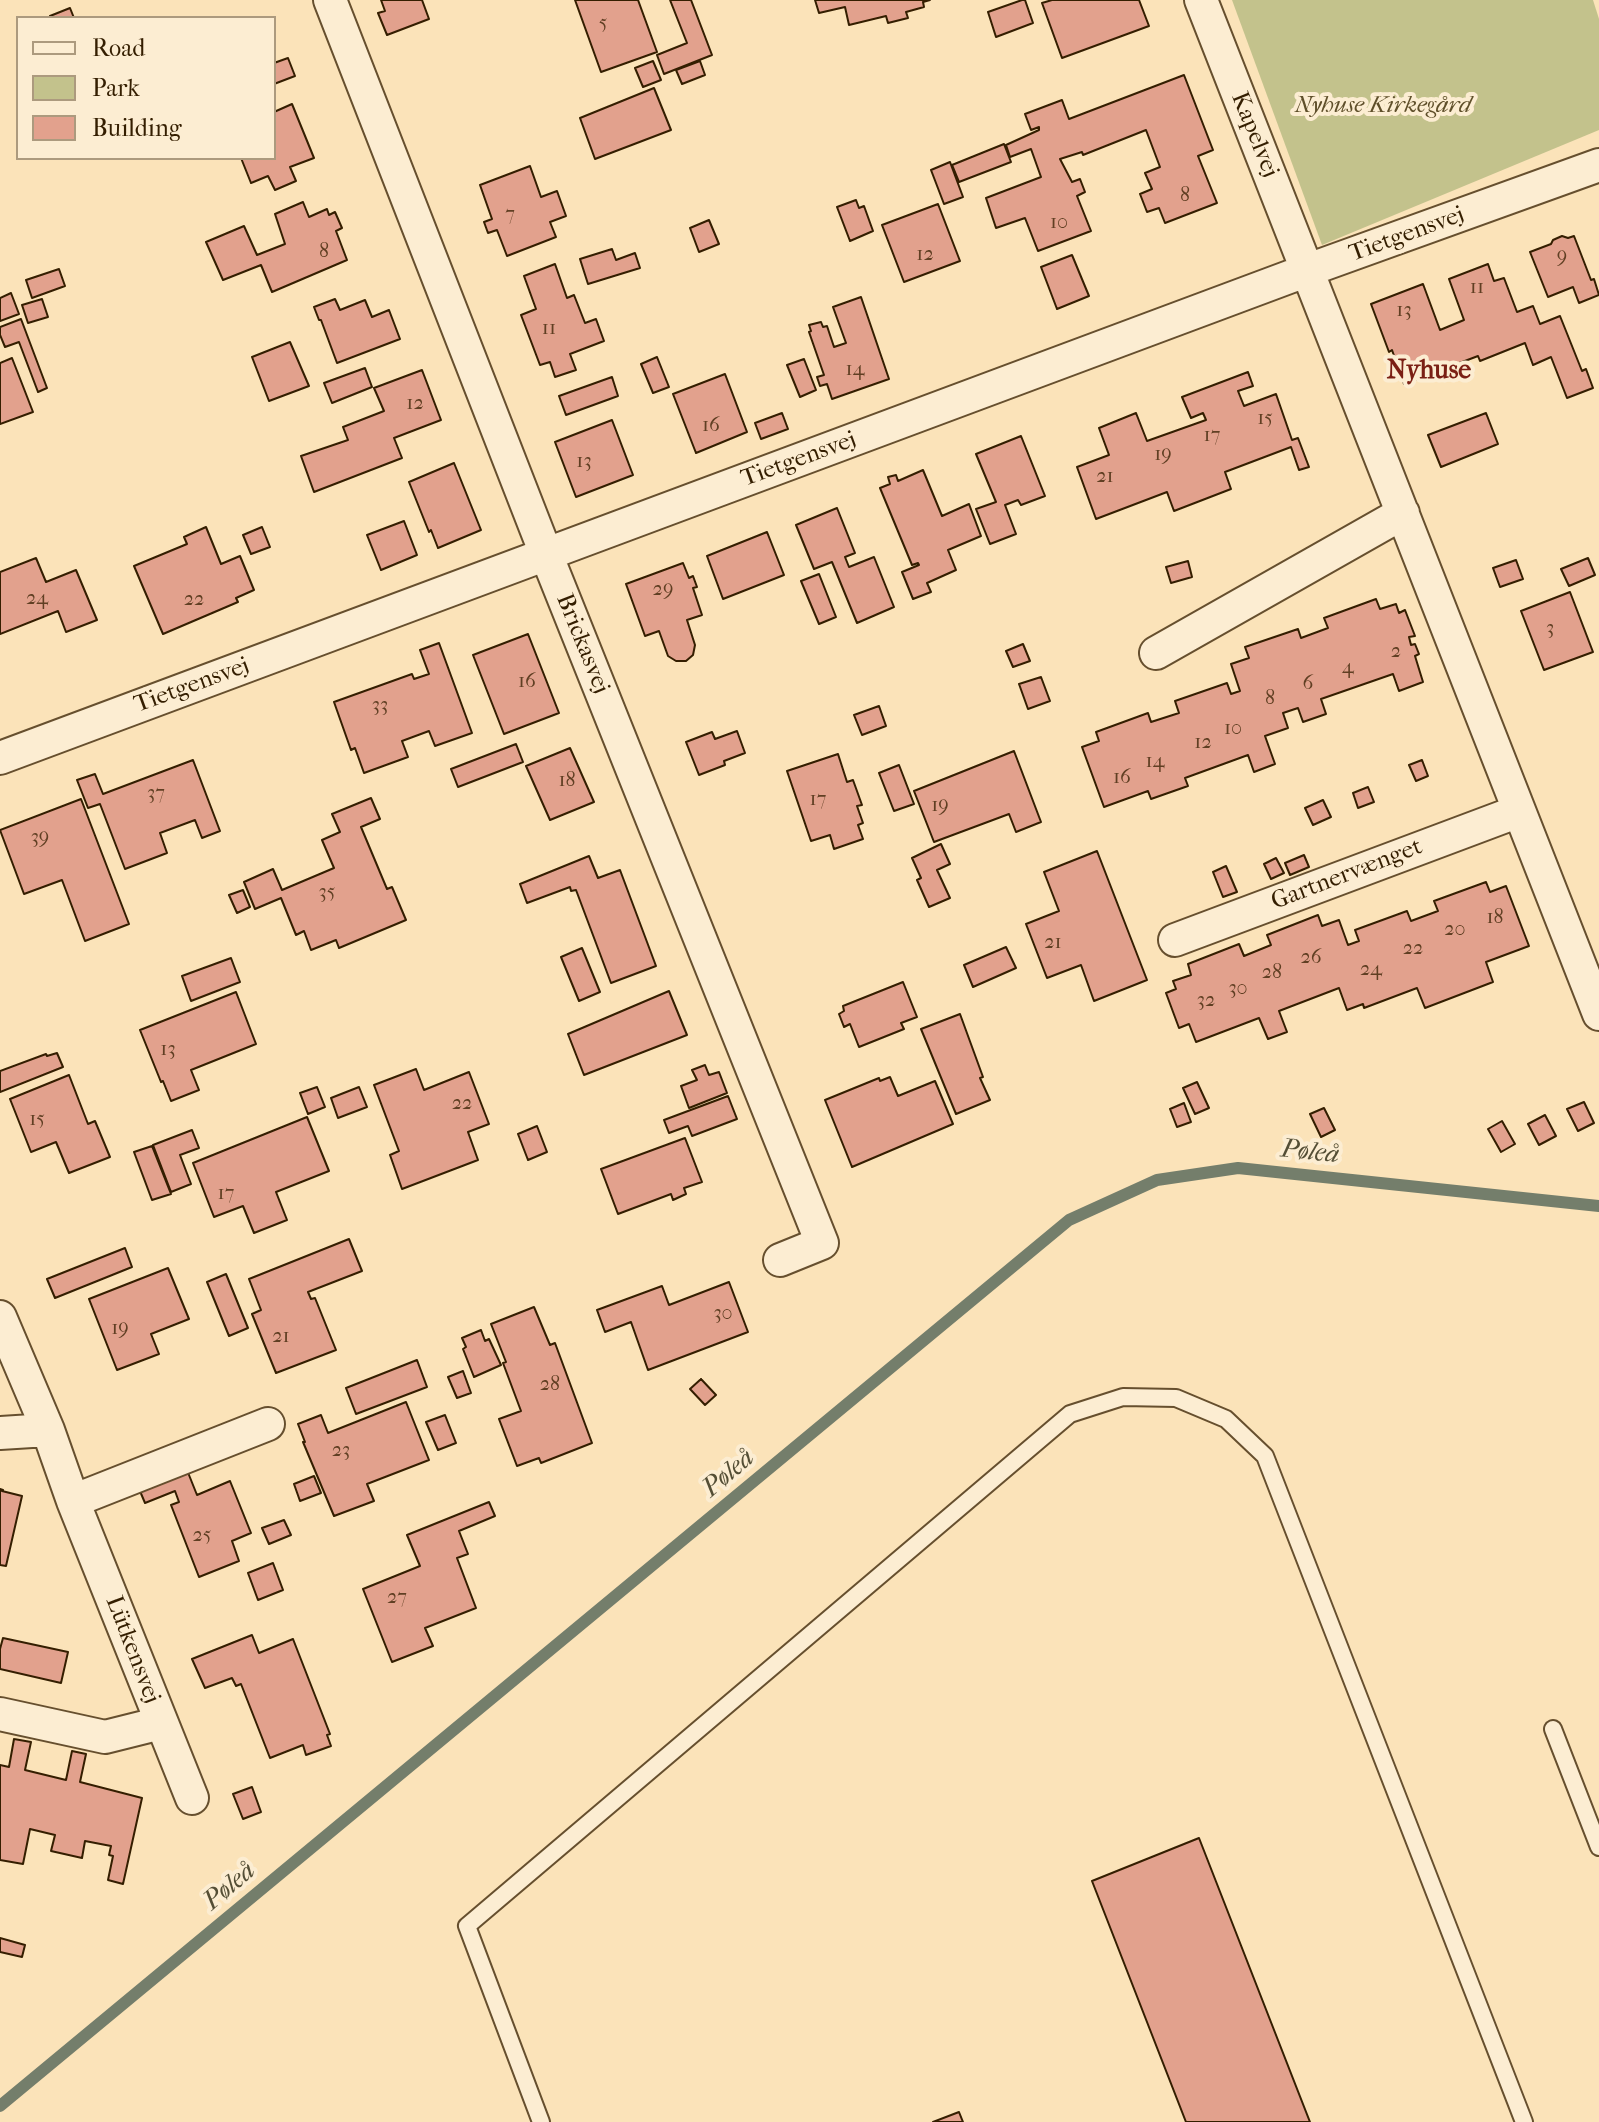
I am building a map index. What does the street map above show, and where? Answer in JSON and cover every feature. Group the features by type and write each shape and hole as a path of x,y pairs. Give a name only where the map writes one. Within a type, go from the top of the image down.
{"street":[{"name":"Brickasvej","path":"330,0 546,554 822,1243 780,1260"},
{"name":"Kapelvej","path":"1201,0 1308,270"},
{"name":"Tietgensvej","path":"0,758 1308,270 1599,165"},
{"path":"1308,270 1599,1014"},
{"path":"1156,653 1403,513"},
{"name":"Gartnervænget","path":"1175,940 1519,811"},
{"name":"Lütkensvej","path":"0,1317 48,1430 73,1501 192,1798"},
{"path":"73,1501 268,1424"},
{"path":"0,1433 48,1430"},
{"path":"0,1714 105,1737 161,1723"}],"lane":[{"path":"541,2122 467,1926 1070,1414 1123,1397 1176,1398 1226,1419 1265,1456 1524,2122"},
{"path":"1553,1729 1599,1847"}],"green space":[{"name":"Nyhuse Kirkegård","path":"1232,0 1593,0 1599,19 1599,130 1322,245"}],"building":[{"path":"381,0 422,0 429,19 387,35 378,13 385,11"},
{"path":"575,0 638,0 657,52 601,72"},
{"path":"670,0 691,0 712,55 664,74 657,55 687,43"},
{"path":"815,0 930,0 923,2 924,7 906,12 908,18 888,23 886,16 849,25 845,7 819,13"},
{"path":"1025,0 1033,23 996,37 988,12"},
{"path":"1052,0 1139,0 1149,26 1062,58 1042,3"},
{"path":"70,8 73,16 50,16"},
{"path":"288,58 295,76 276,83 276,62"},
{"path":"653,61 661,80 643,87 635,68"},
{"path":"700,61 705,75 682,84 676,70"},
{"path":"1184,75 1213,150 1198,156 1217,203 1165,223 1159,208 1147,212 1140,194 1152,189 1145,173 1160,167 1146,130 1083,155 1082,152 1060,159 1072,182 1080,179 1085,192 1077,196 1091,231 1038,251 1025,218 996,228 986,198 1041,177 1031,149 1010,157 1006,145 1039,130 1039,127 1031,130 1025,114 1062,100 1069,119"},
{"path":"654,88 671,130 595,159 580,118"},
{"path":"292,104 314,158 290,167 296,181 275,190 268,176 251,183 242,160 276,160 276,111"},
{"path":"1004,144 1011,162 959,182 952,165"},
{"path":"950,162 963,197 944,204 931,170"},
{"path":"530,166 541,197 557,191 566,216 550,222 556,237 507,256 497,230 488,233 484,222 492,219 480,185"},
{"path":"856,200 859,208 864,206 873,231 850,241 837,207"},
{"path":"303,202 309,217 327,209 329,215 335,212 342,228 336,231 347,260 272,292 261,265 223,280 206,242 244,226 257,255 285,244 275,214"},
{"path":"938,204 960,261 904,282 882,225"},
{"path":"709,220 719,244 699,252 690,228"},
{"path":"1562,236 1574,236 1599,295 1579,303 1573,287 1548,297 1530,252"},
{"path":"612,249 616,260 635,253 640,268 588,284 580,259"},
{"path":"1072,255 1089,296 1057,309 1041,267"},
{"path":"555,264 567,298 574,295 585,323 596,319 604,341 570,354 576,370 555,377 550,362 540,365 521,315 536,309 524,276"},
{"path":"1488,264 1494,281 1504,278 1517,312 1533,306 1540,324 1560,316 1582,371 1586,369 1593,388 1567,398 1551,357 1533,365 1525,343 1480,361 1478,356 1404,384 1371,304 1423,284 1440,330 1464,320 1449,279"},
{"path":"59,269 65,286 32,298 26,280"},
{"path":"11,293 19,314 0,321 0,298"},
{"path":"861,297 889,379 832,399 827,384 820,386 817,377 824,375 809,325 821,322 823,327 827,326 834,347 846,343 833,307"},
{"path":"42,299 48,317 28,323 22,305"},
{"path":"335,299 340,310 365,300 372,317 389,310 400,339 337,363 314,307"},
{"path":"21,319 47,388 38,392 19,342 5,347 0,335 0,327"},
{"path":"290,342 309,386 269,401 252,357"},
{"path":"657,357 669,387 653,393 641,364"},
{"path":"12,358 33,412 0,424 0,363"},
{"path":"804,359 816,390 800,397 787,365"},
{"path":"365,368 372,387 332,403 324,383"},
{"path":"422,370 441,420 394,438 402,458 314,492 301,456 348,440 343,427 384,411 374,388"},
{"path":"1248,372 1253,386 1238,391 1244,406 1276,394 1292,440 1298,438 1309,467 1299,470 1291,447 1225,472 1231,489 1174,511 1167,492 1096,519 1077,467 1109,455 1099,428 1136,413 1147,441 1206,420 1203,413 1191,418 1182,397"},
{"path":"725,374 747,432 696,453 673,394"},
{"path":"612,377 618,396 566,415 559,396"},
{"path":"782,413 788,429 761,439 755,423"},
{"path":"1486,413 1498,444 1441,467 1428,435"},
{"path":"612,420 633,475 576,497 555,442"},
{"path":"1021,436 1045,496 1021,505 1018,500 1005,505 1016,534 990,544 976,509 996,502 976,454"},
{"path":"454,463 481,530 438,548 409,482"},
{"path":"923,470 942,516 969,504 981,536 948,550 956,570 927,583 931,592 913,599 902,572 919,565 912,565 880,488 890,484 888,477 896,475 898,481"},
{"path":"837,508 855,553 845,557 849,567 874,557 894,607 857,623 832,562 814,569 796,525"},
{"path":"404,521 417,555 381,570 367,535"},
{"path":"206,527 221,564 240,556 254,590 236,598 238,602 163,634 134,566 187,544 184,537"},
{"path":"262,527 270,547 251,554 243,535"},
{"path":"767,532 784,575 723,599 707,556"},
{"path":"36,558 46,582 76,570 97,620 66,632 58,611 0,634 0,572"},
{"path":"1588,558 1595,575 1569,586 1561,569"},
{"path":"1516,560 1523,579 1500,587 1493,568"},
{"path":"1188,561 1192,577 1171,583 1166,567"},
{"path":"683,563 689,578 693,576 697,587 693,588 702,615 687,620 695,645 693,655 686,661 676,661 668,656 659,631 645,636 626,584"},
{"path":"819,574 836,617 819,624 801,581"},
{"path":"1570,592 1593,652 1544,670 1521,611"},
{"path":"1376,599 1380,609 1396,604 1399,613 1405,610 1415,636 1409,637 1419,654 1415,656 1423,682 1399,691 1393,674 1321,699 1326,714 1303,722 1298,708 1283,713 1288,728 1265,736 1275,764 1254,772 1248,755 1185,778 1188,786 1151,799 1148,791 1104,807 1082,747 1099,741 1096,732 1148,713 1151,722 1179,713 1175,701 1227,683 1231,694 1240,691 1231,664 1249,658 1245,647 1298,629 1301,638 1328,628 1324,618"},
{"path":"528,634 559,713 504,734 473,655"},
{"path":"439,643 472,733 435,746 429,731 402,741 408,757 364,773 355,748 351,750 334,702 412,674 414,679 429,674 420,650"},
{"path":"1023,644 1030,661 1013,667 1006,651"},
{"path":"1041,677 1050,701 1028,709 1019,684"},
{"path":"879,706 886,726 862,735 854,715"},
{"path":"737,731 745,753 699,775 686,742 712,732 715,739"},
{"path":"516,744 523,762 458,787 451,769"},
{"path":"570,748 594,802 550,820 526,766"},
{"path":"1014,751 1041,822 1016,832 1009,814 934,842 914,791"},
{"path":"838,754 847,782 853,780 862,805 857,806 863,823 858,825 863,839 834,849 830,835 811,841 787,771"},
{"path":"193,760 220,831 202,838 195,820 160,833 167,853 125,869 100,804 88,808 77,780 95,774 103,794"},
{"path":"1422,760 1428,776 1416,781 1409,765"},
{"path":"899,765 914,804 894,811 879,773"},
{"path":"1368,787 1374,802 1358,808 1353,793"},
{"path":"371,798 380,819 361,827 387,889 392,887 406,920 339,948 336,940 311,950 304,931 296,935 281,898 255,909 244,882 273,869 282,890 334,868 322,840 340,832 332,814"},
{"path":"81,799 129,924 85,941 62,880 24,894 0,830"},
{"path":"1323,800 1331,817 1313,825 1305,808"},
{"path":"941,844 950,864 937,870 950,898 929,907 917,880 921,878 912,858"},
{"path":"1097,851 1147,980 1094,1001 1081,965 1047,978 1026,924 1059,911 1044,872"},
{"path":"1304,855 1309,867 1290,875 1285,863"},
{"path":"589,856 598,878 620,870 656,966 611,983 576,890 571,891 570,887 527,903 520,884"},
{"path":"1276,858 1284,873 1271,879 1264,864"},
{"path":"1226,866 1237,892 1223,897 1213,872"},
{"path":"1486,882 1490,892 1506,886 1529,946 1486,962 1493,982 1425,1008 1417,988 1364,1008 1363,1004 1347,1010 1339,988 1279,1011 1287,1032 1268,1039 1259,1018 1196,1042 1189,1024 1179,1028 1166,993 1176,989 1173,981 1191,975 1188,964 1239,944 1244,956 1271,945 1267,935 1318,915 1322,926 1339,920 1348,945 1359,941 1355,930 1407,911 1411,921 1438,911 1434,901"},
{"path":"243,890 250,907 237,913 229,895"},
{"path":"1006,947 1016,968 973,987 964,965"},
{"path":"582,948 600,992 579,1001 561,957"},
{"path":"231,958 240,982 191,1001 182,976"},
{"path":"903,982 917,1017 901,1023 904,1029 859,1047 850,1024 844,1027 839,1014 844,1011 843,1006"},
{"path":"669,991 687,1035 584,1075 568,1034"},
{"path":"236,992 256,1044 191,1070 199,1090 171,1101 140,1030"},
{"path":"960,1014 990,1100 956,1114 921,1029"},
{"path":"57,1053 63,1067 0,1092 0,1071"},
{"path":"705,1065 709,1075 719,1072 727,1093 689,1108 681,1086 697,1080 692,1070"},
{"path":"416,1069 424,1090 469,1072 489,1124 468,1132 478,1160 402,1189 390,1155 399,1151 374,1085"},
{"path":"69,1075 88,1124 95,1121 110,1157 69,1173 56,1142 31,1152 10,1099"},
{"path":"890,1077 898,1096 935,1081 953,1124 852,1167 825,1100 879,1078 880,1081"},
{"path":"1197,1082 1209,1108 1195,1114 1183,1088"},
{"path":"317,1087 325,1107 308,1114 300,1093"},
{"path":"359,1087 367,1107 338,1118 331,1098"},
{"path":"728,1096 737,1119 692,1136 688,1126 669,1133 664,1120"},
{"path":"1584,1102 1594,1123 1578,1131 1567,1109"},
{"path":"1184,1103 1191,1122 1177,1127 1170,1109"},
{"path":"1324,1108 1335,1130 1321,1137 1310,1114"},
{"path":"1545,1115 1556,1136 1539,1145 1528,1124"},
{"path":"307,1117 329,1171 276,1192 287,1220 254,1233 243,1206 214,1217 193,1163"},
{"path":"1502,1121 1515,1144 1501,1152 1488,1129"},
{"path":"537,1126 547,1152 528,1160 518,1134"},
{"path":"192,1130 199,1148 180,1155 191,1184 171,1192 153,1145"},
{"path":"685,1138 702,1182 684,1188 686,1194 673,1200 671,1194 618,1214 601,1169"},
{"path":"152,1146 171,1194 152,1200 134,1152"},
{"path":"349,1239 362,1271 308,1292 311,1299 315,1298 336,1350 276,1373 252,1314 261,1310 249,1279"},
{"path":"125,1248 132,1267 55,1298 47,1279"},
{"path":"168,1268 189,1319 151,1334 159,1354 117,1370 89,1299"},
{"path":"226,1274 248,1328 229,1336 207,1282"},
{"path":"729,1282 748,1332 648,1370 631,1322 605,1332 597,1310 662,1286 669,1305"},
{"path":"534,1307 550,1345 555,1343 592,1443 541,1463 539,1458 517,1466 499,1419 521,1411 491,1324"},
{"path":"481,1330 485,1341 489,1339 501,1365 474,1377 462,1338"},
{"path":"417,1360 427,1387 356,1414 346,1388"},
{"path":"463,1371 471,1393 457,1398 448,1377"},
{"path":"701,1379 716,1395 705,1405 690,1389"},
{"path":"406,1402 429,1460 367,1484 374,1501 334,1516 298,1424 321,1415 328,1433"},
{"path":"445,1415 456,1443 438,1450 426,1422"},
{"path":"185,1465 197,1495 230,1481 251,1533 232,1541 239,1561 199,1577 171,1505 179,1502 175,1491 145,1503 137,1484"},
{"path":"314,1476 321,1493 300,1501 294,1484"},
{"path":"0,1489 22,1496 6,1566 0,1565"},
{"path":"489,1502 495,1516 459,1531 468,1554 457,1558 476,1608 425,1628 433,1646 392,1662 363,1589 420,1566 407,1535"},
{"path":"284,1520 291,1535 269,1544 262,1528"},
{"path":"273,1563 283,1590 258,1600 248,1573"},
{"path":"252,1635 259,1653 293,1639 330,1734 327,1735 331,1746 306,1755 303,1745 270,1758 241,1684 236,1686 232,1678 205,1688 192,1659"},
{"path":"3,1638 68,1652 61,1683 0,1669"},
{"path":"14,1739 31,1742 25,1770 66,1780 72,1751 86,1754 80,1782 142,1798 123,1884 108,1880 113,1856 109,1855 111,1846 85,1841 82,1858 51,1851 55,1835 30,1829 23,1864 0,1860 0,1765 9,1767"},
{"path":"252,1787 261,1812 243,1819 233,1794"},
{"path":"1199,1838 1310,2122 1186,2122 1092,1881"},
{"path":"0,1938 25,1945 22,1957 0,1952"},
{"path":"959,2112 963,2122 933,2122"}],"waterway":[{"name":"Pøleå","path":"0,2106 1069,1220 1157,1180 1238,1168 1599,1206"}],"district":[{"name":"Nyhuse","path":"1429,372"}]}
